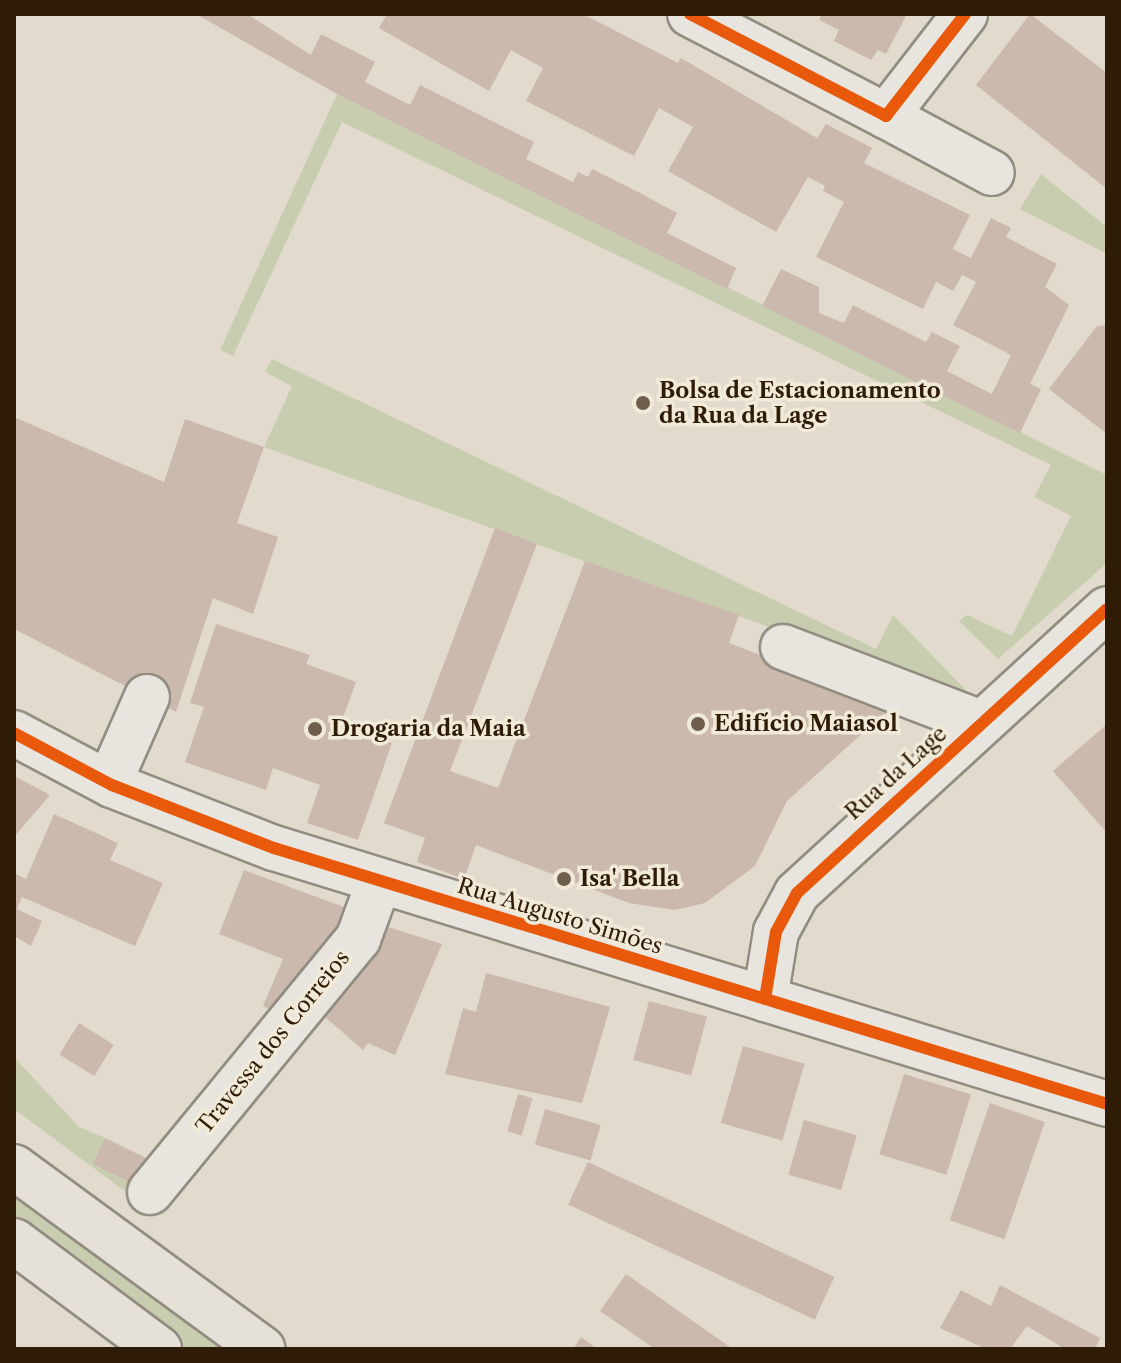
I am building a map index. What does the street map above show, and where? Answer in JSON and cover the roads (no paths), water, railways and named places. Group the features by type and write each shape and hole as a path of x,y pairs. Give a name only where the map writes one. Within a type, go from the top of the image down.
{"main road":[{"path":"14,1167 263,1349"},
{"path":"14,1241 159,1349"}],"street":[{"path":"690,14 992,173"},
{"path":"886,116 965,14"},
{"name":"Rua da Lage","path":"765,999 776,932 797,893 1107,609"},
{"path":"783,647 981,723"},
{"path":"109,783 147,697"},
{"name":"Rua Augusto Simões","path":"14,733 109,783 379,882 1107,1104"},
{"name":"Travessa dos Correios","path":"150,1192 358,939 379,882"}],"place":[{"name":"Bolsa de Estacionamento da Rua da Lage","path":"643,403"},
{"name":"Edifício Maiasol","path":"698,724"},
{"name":"Drogaria da Maia","path":"315,729"},
{"name":"Isa' Bella","path":"564,879"}]}
